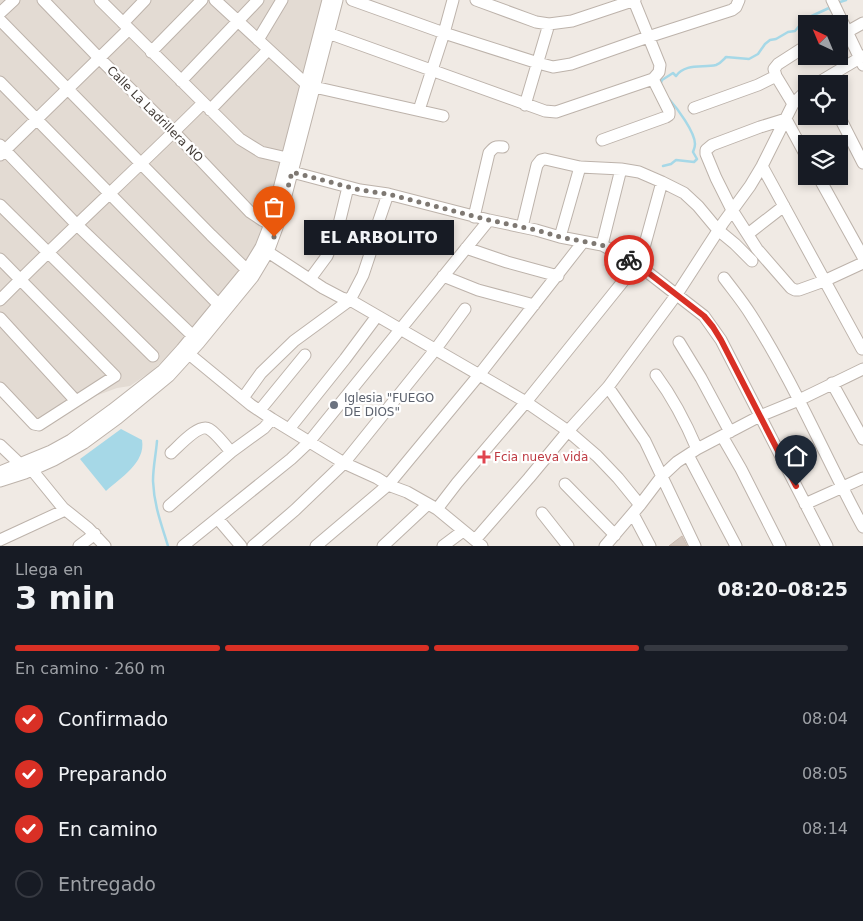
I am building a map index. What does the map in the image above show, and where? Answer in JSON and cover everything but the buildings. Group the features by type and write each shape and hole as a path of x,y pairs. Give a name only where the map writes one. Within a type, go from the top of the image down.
{"street":[{"path":"0,13 14,0"},
{"name":"Calle La Ladrillera NO","path":"43,0 174,132 250,212 270,224"},
{"path":"100,0 240,138 260,152 287,158"},
{"path":"145,0 99,58 37,119 2,150 193,336"},
{"path":"151,52 202,0"},
{"path":"216,0 268,50 310,86 443,116"},
{"path":"181,81 258,0"},
{"path":"258,40 282,0"},
{"path":"352,0 444,33 553,67 571,64 732,10 736,7 739,0"},
{"path":"419,110 453,0"},
{"path":"328,33 545,112 556,112 654,79 659,72 660,66 635,0 617,3 572,21 549,24 536,22 476,0"},
{"path":"832,0 838,15"},
{"path":"0,472 51,451 71,440 163,370 247,270 261,247 270,224 287,158 328,33 329,1"},
{"path":"0,481 54,460 118,418 154,389 189,354 253,277 268,252 279,222 292,172 329,1"},
{"path":"0,20 247,270"},
{"path":"848,27 863,23"},
{"path":"525,105 549,24"},
{"path":"834,75 862,60 848,36"},
{"path":"0,300 174,132 207,106 268,50"},
{"path":"793,104 774,70 778,64 798,51"},
{"path":"694,108 758,85 776,76"},
{"path":"602,140 666,117 669,114 668,107 654,79"},
{"path":"0,82 219,305"},
{"path":"189,354 272,419 344,463 388,485 407,492 433,507 479,543 529,478 608,387 677,294 750,186 793,104 798,99"},
{"path":"786,119 798,141"},
{"path":"752,261 736,244 726,219 716,178 706,150 712,145 786,119"},
{"path":"844,125 863,163"},
{"path":"474,217 489,153 493,147 503,147"},
{"path":"522,227 537,165 545,159 580,167 639,172 684,193 698,206 726,219 748,234 757,249 791,288 795,290 824,281 863,263"},
{"path":"762,166 862,349"},
{"path":"560,237 580,167"},
{"path":"602,245 621,169"},
{"path":"292,172 474,217 602,245 637,264 704,316 713,327 827,546"},
{"path":"383,546 433,507 457,483 526,402 637,264 645,244 662,182"},
{"path":"823,185 863,257"},
{"path":"310,280 326,256 337,232 348,187"},
{"path":"242,397 261,374 294,341 346,299 363,275 370,254 384,194"},
{"path":"0,205 153,356"},
{"path":"748,234 784,206"},
{"path":"182,546 218,519 309,442 489,220"},
{"path":"316,546 388,485 480,375 583,242"},
{"path":"466,248 558,276"},
{"path":"268,252 323,288 377,316 526,402 568,431 597,456 618,478 637,510 650,546"},
{"path":"0,259 115,376 40,425 34,424 0,388"},
{"path":"443,276 478,290 534,305"},
{"path":"724,278 750,314 776,356 863,527"},
{"path":"253,546 295,510 344,463 435,350 465,309"},
{"path":"289,429 377,316"},
{"path":"0,318 76,401"},
{"path":"679,342 701,378 741,469 780,546"},
{"path":"260,410 305,355"},
{"path":"605,546 637,510 662,476 692,452 760,416 799,400 863,369"},
{"path":"656,375 688,428 692,452 736,546"},
{"path":"832,383 863,439"},
{"path":"608,387 645,441 695,546"},
{"path":"169,506 231,452 264,428 272,419"},
{"path":"171,453 196,430 203,427 209,429 231,452"},
{"path":"0,444 20,464"},
{"path":"32,470 65,510 95,534 105,546"},
{"path":"805,504 863,478"},
{"path":"565,484 615,535"},
{"path":"0,540 65,510"},
{"path":"542,514 568,546"},
{"path":"218,519 241,546"},
{"path":"443,546 463,531"},
{"path":"79,546 95,534"}],"shaded area":[{"path":"0,0 326,0 260,237 245,264 186,339 152,371 130,386 117,388 79,402 39,425 0,389"}],"water":[{"path":"121,429 142,440 142,448 140,456 131,469 106,491 80,459"}],"waterway":[{"path":"837,3 846,0"},
{"path":"660,85 662,80 673,73 676,76 684,69 716,65 726,57 749,59 758,54 770,40 795,31 805,19 829,8 832,12"},
{"path":"663,166 671,164 676,160 694,162 697,159 693,152 695,144 692,133 681,114 669,99"},
{"path":"157,441 153,476 154,490 158,514 168,546"}],"way so far":[{"path":"274,237 292,172 360,190 388,194 560,237 602,245 629,260"}],"place":[{"name":"EL ARBOLITO","path":"274,237"},
{"name":"Iglesia \"FUEGO DE DIOS\"","path":"334,405"},
{"name":"Fcia nueva vida","path":"484,457"}],"route":[{"path":"629,260 677,294 704,316 713,327 796,486"}]}
